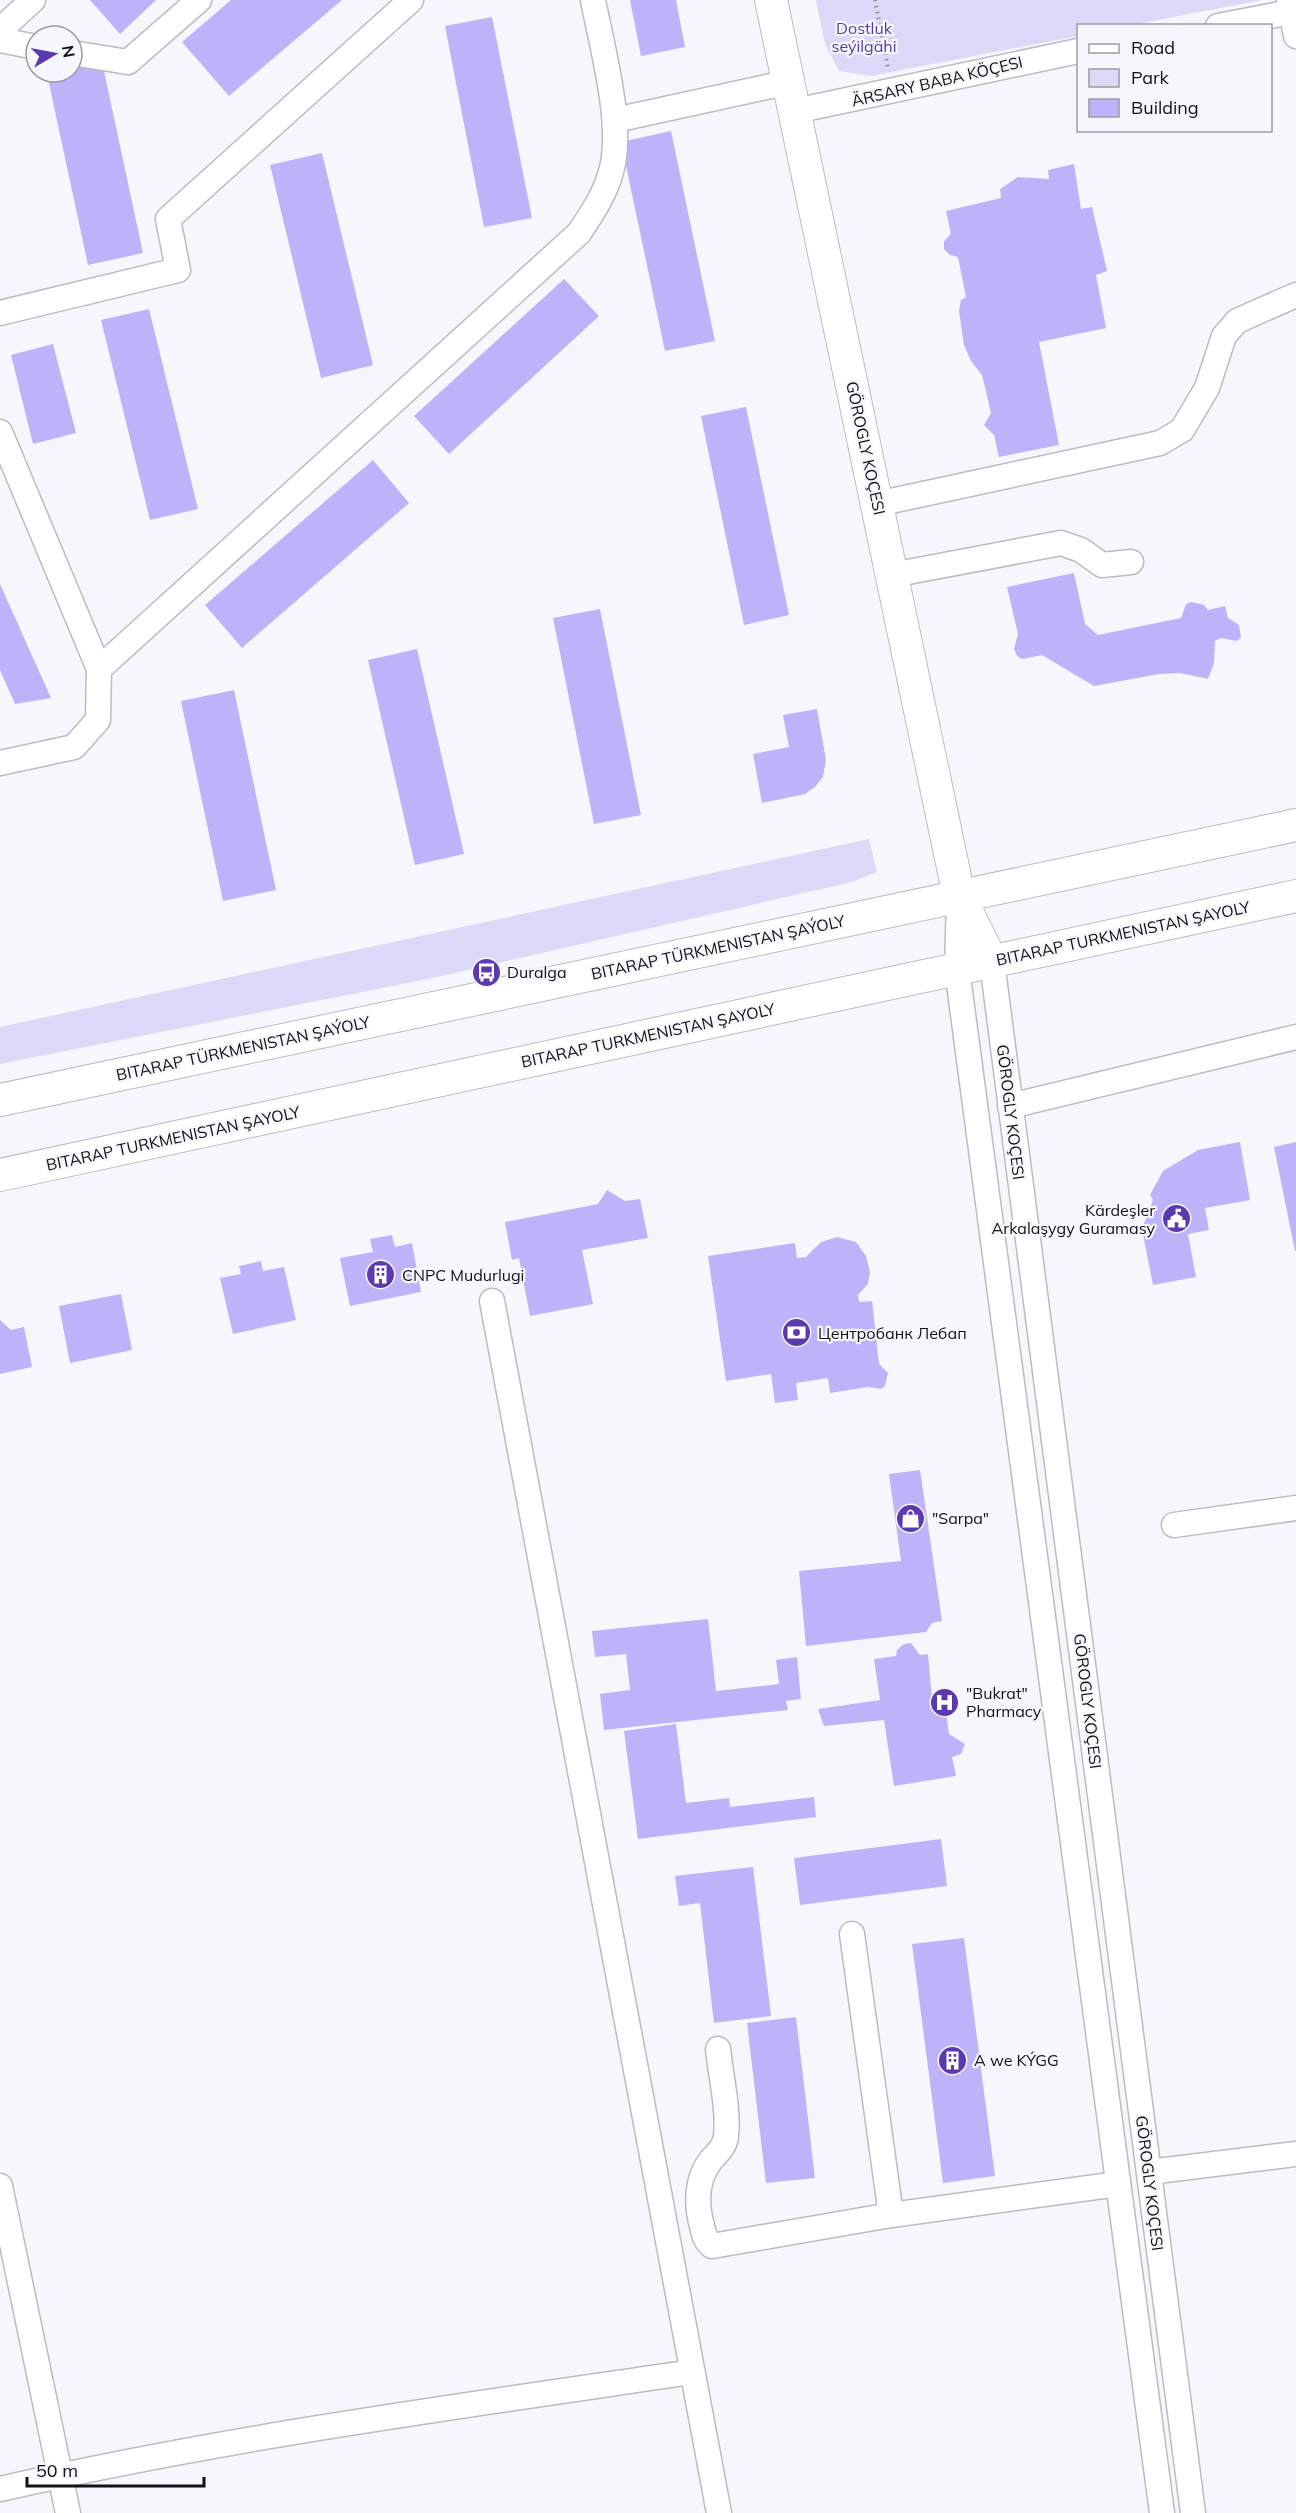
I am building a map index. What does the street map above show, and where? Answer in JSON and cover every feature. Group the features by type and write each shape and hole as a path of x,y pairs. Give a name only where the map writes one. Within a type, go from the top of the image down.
{"main road":[{"name":"GÖROGLY KOÇESI","path":"771,0 959,896 992,962"},
{"name":"BITARAP TÜRKMENISTAN ŞAÝOLY","path":"0,1100 1296,825"},
{"name":"BITARAP TURKMENISTAN ŞAYOLY","path":"0,1175 1296,896"}],"street":[{"path":"0,30 33,0"},
{"path":"84,55 128,62 199,0"},
{"path":"0,313 178,270 168,219 411,0"},
{"path":"99,669 579,233 600,202 612,167 615,120 593,0"},
{"path":"1226,24 1292,8 1296,36"},
{"path":"0,40 24,44"},
{"name":"ÄRSARY BABA KÖÇESI","path":"615,120 792,97 893,92 1077,51"},
{"path":"877,504 1160,443 1182,430 1207,388 1224,336 1237,321 1296,295"},
{"path":"0,432 99,669 98,720 74,747 0,763"},
{"path":"892,575 1061,543 1081,550 1102,565 1131,562"},
{"name":"GÖROGLY KOÇESI","path":"959,896 957,969 1162,2513"},
{"name":"GÖROGLY KOÇESI","path":"992,962 1193,2513"},
{"path":"1010,1106 1296,1037"},
{"path":"492,1301 719,2513"},
{"path":"1174,1525 1296,1509"},
{"path":"852,1934 891,2216"},
{"path":"718,2049 727,2123 726,2137 721,2150 708,2164 699,2187 698,2204 708,2244 712,2246 728,2246 891,2216 1118,2184"},
{"path":"1149,2172 1296,2154"},
{"path":"0,2186 68,2513"},
{"path":"0,2489 60,2475 354,2422 692,2372"}],"path":[{"path":"874,0 893,92"}],"green space":[{"name":"Dostluk seýilgähi","path":"816,0 1263,0 1137,24 1077,24 1077,36 871,76 839,71 825,44"},
{"path":"869,839 877,872 852,882 428,979 0,1064 0,1027"}],"building":[{"path":"90,0 156,0 120,34"},
{"path":"231,0 342,0 229,96 182,42"},
{"path":"630,0 676,0 685,47 641,56"},
{"path":"492,17 532,218 484,227 445,26"},
{"path":"102,62 143,253 88,265 49,84 84,84 84,66"},
{"path":"671,131 715,341 665,351 621,142"},
{"path":"322,153 373,365 321,378 270,165"},
{"path":"1074,164 1081,209 1092,207 1107,271 1096,275 1106,328 1039,342 1059,445 999,457 994,435 984,425 991,413 982,375 971,361 964,345 959,311 961,300 966,297 958,257 950,255 944,249 944,241 951,234 946,211 1001,198 1000,189 1018,177 1049,179 1048,170"},
{"path":"564,279 599,316 449,454 414,416"},
{"path":"149,309 198,509 150,520 101,320"},
{"path":"53,344 76,433 33,444 11,355"},
{"path":"746,407 789,615 744,625 701,416"},
{"path":"373,460 409,503 242,648 205,605"},
{"path":"1074,573 1085,624 1098,635 1181,618 1186,604 1191,602 1204,605 1208,610 1225,606 1228,618 1239,625 1241,637 1237,641 1221,638 1215,641 1214,663 1208,679 1180,673 1159,674 1094,686 1042,655 1022,659 1017,656 1014,649 1018,634 1007,587"},
{"path":"0,584 51,698 15,704 0,670"},
{"path":"600,609 641,815 594,824 553,618"},
{"path":"417,649 464,854 415,865 368,660"},
{"path":"234,690 276,890 223,901 181,701"},
{"path":"817,709 826,760 823,777 805,794 762,803 753,754 789,747 783,715"},
{"name":"Kärdeşler Arkalaşygy Guramasy","path":"1240,1142 1250,1200 1205,1208 1209,1230 1188,1234 1196,1277 1153,1285 1142,1229 1153,1200 1150,1195 1163,1171 1198,1150"},
{"path":"1296,1142 1296,1251 1295,1251 1274,1147"},
{"path":"607,1190 625,1201 640,1199 648,1238 582,1250 593,1304 530,1316 519,1258 512,1260 505,1222 598,1204"},
{"name":"CNPC Mudurlugi","path":"392,1235 395,1247 412,1243 421,1292 350,1306 340,1258 373,1252 370,1239"},
{"name":"Центробанк Лебап","path":"837,1237 856,1242 866,1256 870,1272 868,1284 858,1295 859,1302 872,1301 879,1364 888,1373 885,1386 881,1389 868,1387 830,1393 828,1378 796,1383 798,1400 775,1403 771,1374 726,1381 708,1256 795,1243 797,1258 806,1257 821,1242"},
{"path":"261,1261 263,1271 284,1267 296,1320 233,1334 220,1278 241,1274 239,1266"},
{"path":"121,1294 132,1350 70,1363 59,1306"},
{"path":"0,1320 11,1330 24,1327 32,1367 0,1374"},
{"path":"920,1470 942,1621 932,1623 926,1632 806,1646 799,1571 901,1561 889,1474"},
{"path":"708,1619 716,1691 779,1684 776,1660 797,1657 801,1699 786,1701 788,1710 604,1730 600,1694 630,1690 626,1654 595,1657 592,1631"},
{"path":"911,1643 920,1655 928,1654 932,1700 945,1702 949,1734 965,1744 961,1754 952,1757 956,1776 894,1786 884,1720 824,1726 818,1709 880,1700 874,1659 896,1656 897,1650 904,1644"},
{"path":"676,1724 686,1803 729,1798 730,1807 814,1797 816,1817 638,1839 624,1731"},
{"path":"941,1839 947,1886 800,1905 794,1858"},
{"path":"753,1867 771,2016 714,2023 700,1903 679,1906 675,1876"},
{"name":"A we KÝGG","path":"964,1938 995,2176 943,2183 912,1944"},
{"path":"796,2017 815,2178 766,2183 747,2023"}],"place":[{"name":"Duralga","path":"486,972"},
{"name":"Kärdeşler Arkalaşygy Guramasy","path":"1176,1219"},
{"name":"CNPC Mudurlugi","path":"381,1275"},
{"name":"Центробанк Лебап","path":"797,1333"},
{"name":"\"Sarpa\"","path":"911,1518"},
{"name":"\"Bukrat\" Pharmacy","path":"945,1702"},
{"name":"A we KÝGG","path":"953,2060"}]}
